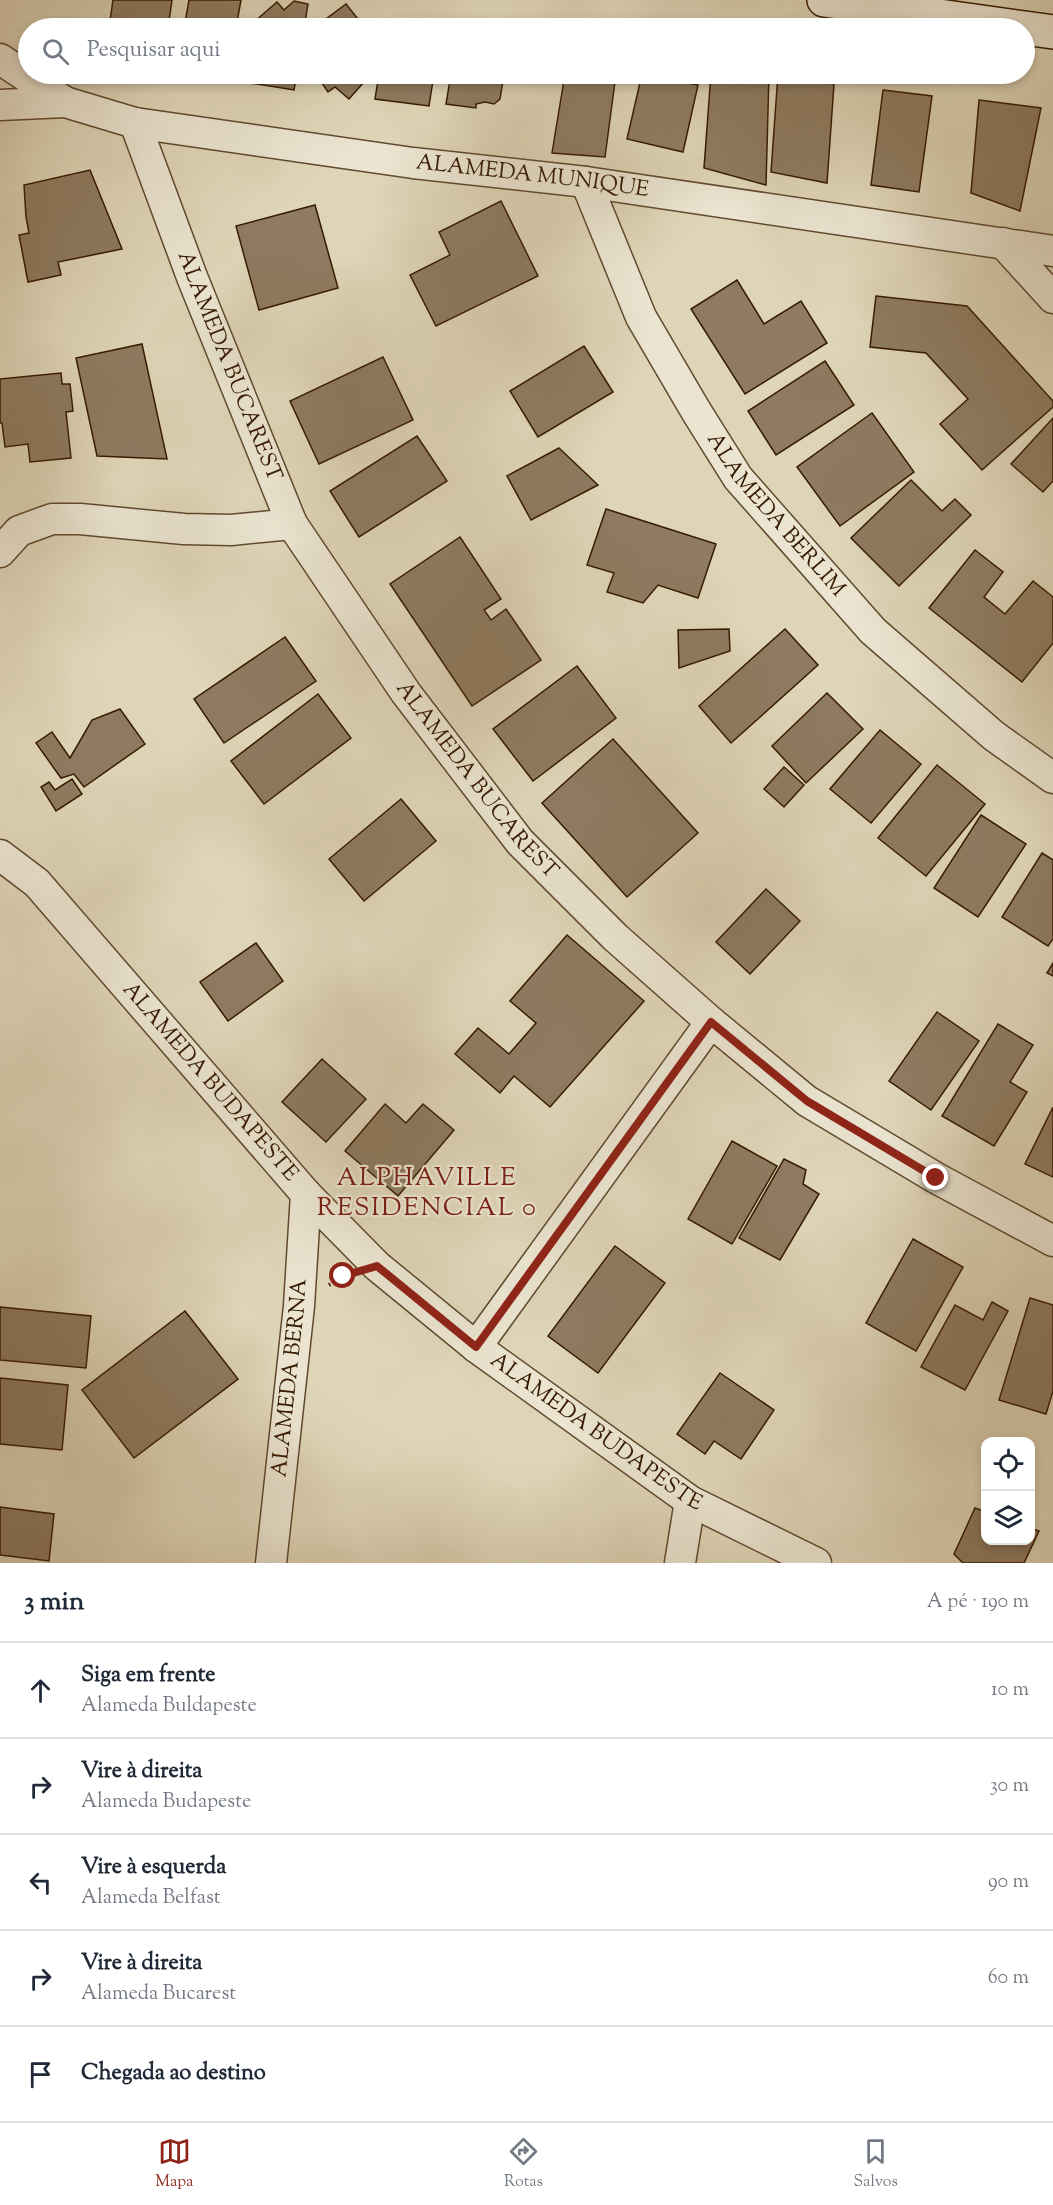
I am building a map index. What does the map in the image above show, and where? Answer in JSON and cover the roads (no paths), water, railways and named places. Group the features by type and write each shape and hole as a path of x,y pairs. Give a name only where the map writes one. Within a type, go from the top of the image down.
{"main road":[{"path":"824,0 953,18"},
{"path":"1035,29 1053,32"}],"street":[{"name":"ALAMEDA MUNIQUE","path":"0,59 18,71"},
{"name":"ALAMEDA MUNIQUE","path":"38,84 65,102 135,123 413,163 586,182 1053,251"},
{"name":"ALAMEDA MUNIQUE","path":"0,105 65,102"},
{"name":"ALAMEDA BUCAREST","path":"135,123 192,277 292,524 406,693 520,842 615,937 711,1022 807,1101 936,1178 1053,1241"},
{"name":"ALAMEDA BERLIM","path":"586,182 641,317 738,478 873,631 994,736 1053,778"},
{"path":"1003,243 1053,297"},
{"path":"0,552 19,531 52,519 231,530 292,524"},
{"name":"ALAMEDA BUDAPESTE","path":"0,855 37,884 306,1194 377,1266 476,1347 690,1501 816,1563"},
{"path":"476,1347 711,1022"},
{"name":"ALAMEDA BERNA","path":"271,1563 299,1306 306,1194"},
{"path":"680,1563 690,1501"}],"district":[{"name":"ALPHAVILLE RESIDENCIAL 0","path":"427,1193"}]}
